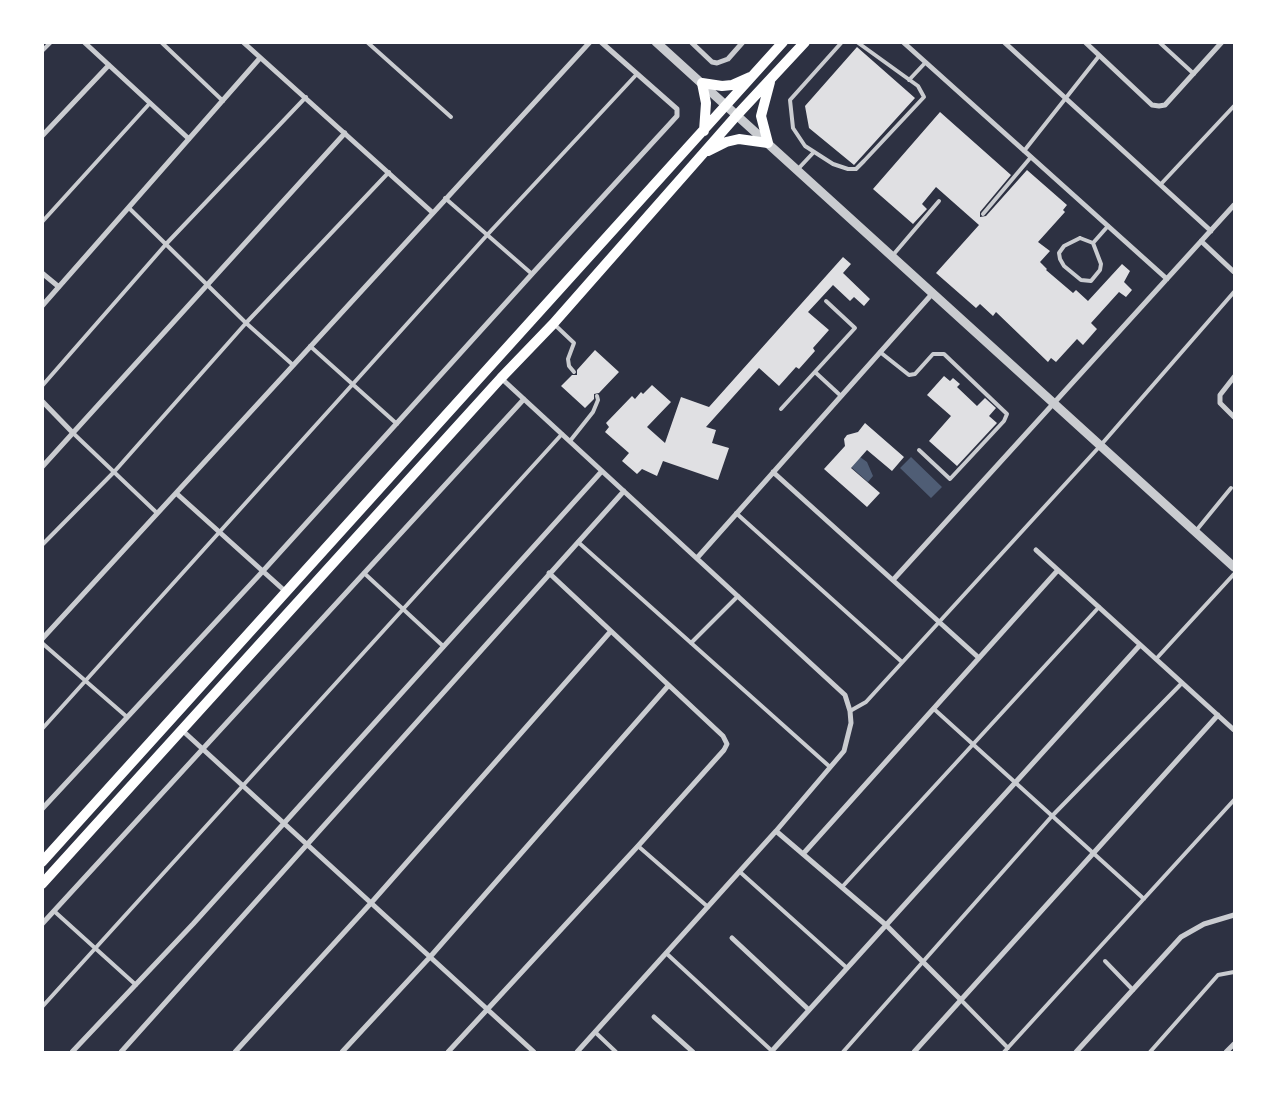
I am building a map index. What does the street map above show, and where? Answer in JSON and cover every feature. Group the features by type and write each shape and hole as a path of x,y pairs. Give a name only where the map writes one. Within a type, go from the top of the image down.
{"main road":[{"path":"42,862 783,42"},
{"path":"42,884 183,731 501,378 553,324 737,115 805,42"},
{"path":"704,131 706,103 702,83 722,86 732,85 754,76"},
{"path":"702,155 726,142 739,139 768,143 761,116 771,79"}],"street":[{"path":"84,42 189,139"},
{"path":"243,42 433,213"},
{"path":"42,639 590,42"},
{"path":"42,809 263,572 532,274 678,116 677,109 636,75 602,42"},
{"path":"656,42 1234,567"},
{"path":"691,42 712,62 717,63 728,59 743,42"},
{"path":"902,42 1167,278"},
{"path":"1004,42 1211,231"},
{"path":"1085,42 1152,105 1165,105 1222,42"},
{"path":"42,306 260,58"},
{"path":"42,136 109,65"},
{"path":"42,467 345,133"},
{"path":"893,580 1234,205"},
{"path":"1201,241 1234,272"},
{"path":"42,273 59,287"},
{"path":"697,558 932,294"},
{"path":"1234,377 1220,395 1220,403 1234,417"},
{"path":"501,378 845,695 850,711 851,723 844,751 740,872 578,1052"},
{"path":"42,924 524,399"},
{"path":"42,401 73,433"},
{"path":"72,1052 136,985 602,471"},
{"path":"773,472 979,658"},
{"path":"121,1052 306,843 624,491"},
{"path":"176,493 286,592"},
{"path":"1036,550 1234,730"},
{"path":"803,854 1058,570"},
{"path":"448,1052 638,846 724,750 727,744 723,736 549,573"},
{"path":"235,1052 371,904 611,631"},
{"path":"772,1052 1140,645"},
{"path":"342,1052 430,957 668,686"},
{"path":"914,1052 1218,715"},
{"path":"183,731 534,1052"},
{"path":"776,831 843,886 886,925 961,1000"},
{"path":"1076,1052 1181,936 1204,924 1234,916"},
{"path":"732,938 810,1010"},
{"path":"654,1017 694,1052"},
{"path":"1226,1052 1234,1044"}],"lane":[{"path":"42,51 51,42"},
{"path":"161,42 223,101"},
{"path":"367,42 451,117"},
{"path":"842,42 790,100 793,128 805,146 813,153 848,170 856,168 924,97 921,90 909,80 857,42"},
{"path":"1160,42 1194,74"},
{"path":"1024,151 1099,56"},
{"path":"909,80 925,63"},
{"path":"42,729 488,234 636,75"},
{"path":"42,386 167,243 306,97"},
{"path":"42,222 150,103"},
{"path":"1161,184 1234,106"},
{"path":"796,170 813,153"},
{"path":"983,214 1031,157"},
{"path":"42,545 114,472 246,323 389,172"},
{"path":"445,198 532,274"},
{"path":"891,257 938,201"},
{"path":"129,208 167,243 246,323 292,365"},
{"path":"1093,243 1108,226"},
{"path":"1080,238 1093,243 1100,264 1100,270 1091,282 1087,282 1081,280 1064,266 1059,253 1064,246 1080,238"},
{"path":"850,711 866,702 1100,446 1234,292"},
{"path":"781,409 856,328 826,301"},
{"path":"553,324 574,343 568,359 569,366 574,372"},
{"path":"310,346 397,424"},
{"path":"880,352 909,376 915,374 933,354 944,354 1007,414 1004,421 950,478 919,450"},
{"path":"815,372 841,396"},
{"path":"570,441 593,412 598,400 596,396"},
{"path":"73,433 157,513"},
{"path":"42,1006 562,434"},
{"path":"1195,532 1231,488"},
{"path":"736,513 902,662"},
{"path":"578,542 830,767"},
{"path":"364,573 443,646"},
{"path":"1156,659 1234,574"},
{"path":"691,642 738,596"},
{"path":"843,886 975,745 1099,607"},
{"path":"42,644 126,717"},
{"path":"843,1052 924,963 1052,816 1182,683"},
{"path":"934,708 1144,899"},
{"path":"1004,1052 1234,800"},
{"path":"638,846 708,907"},
{"path":"740,872 848,968"},
{"path":"54,911 136,985"},
{"path":"666,954 772,1052"},
{"path":"1105,961 1133,990"},
{"path":"1150,1052 1218,975 1234,972"},
{"path":"961,1000 1008,1048"},
{"path":"596,1032 616,1052"}],"water":[{"path":"860,457 867,462 873,476 868,482 851,467"},
{"path":"911,457 942,487 931,498 900,468"}],"building":[{"path":"857,47 915,98 854,165 809,128 805,106"},
{"path":"940,112 1011,175 980,212 980,217 986,216 1027,170 1067,205 1063,210 1065,212 1038,242 1050,251 1040,262 1046,270 1073,293 1076,290 1088,301 1122,264 1130,271 1124,282 1132,290 1126,297 1119,292 1091,323 1097,329 1083,345 1077,339 1056,362 1051,358 1048,362 996,312 993,316 980,304 976,308 936,273 979,225 936,187 922,204 927,209 913,224 873,189"},
{"path":"843,257 851,264 843,273 870,299 864,306 854,297 850,301 833,285 808,312 829,330 813,348 815,351 799,369 796,367 779,386 759,368 706,427 716,430 712,443 729,448 718,480 663,461 657,476 642,469 637,474 622,461 629,453 605,432 609,427 606,423 632,396 635,399 641,392 643,394 652,385 671,402 647,427 665,443 681,397 709,407"},
{"path":"595,350 619,372 599,393 594,394 594,399 585,408 561,386 572,375 577,375 577,370"},
{"path":"944,376 950,381 953,378 960,384 957,387 977,406 985,398 996,408 989,416 997,423 957,466 929,441 951,416 927,395"},
{"path":"865,423 904,457 892,471 867,450 851,468 880,493 867,507 824,469 845,446 844,439 847,435 858,432"}]}
